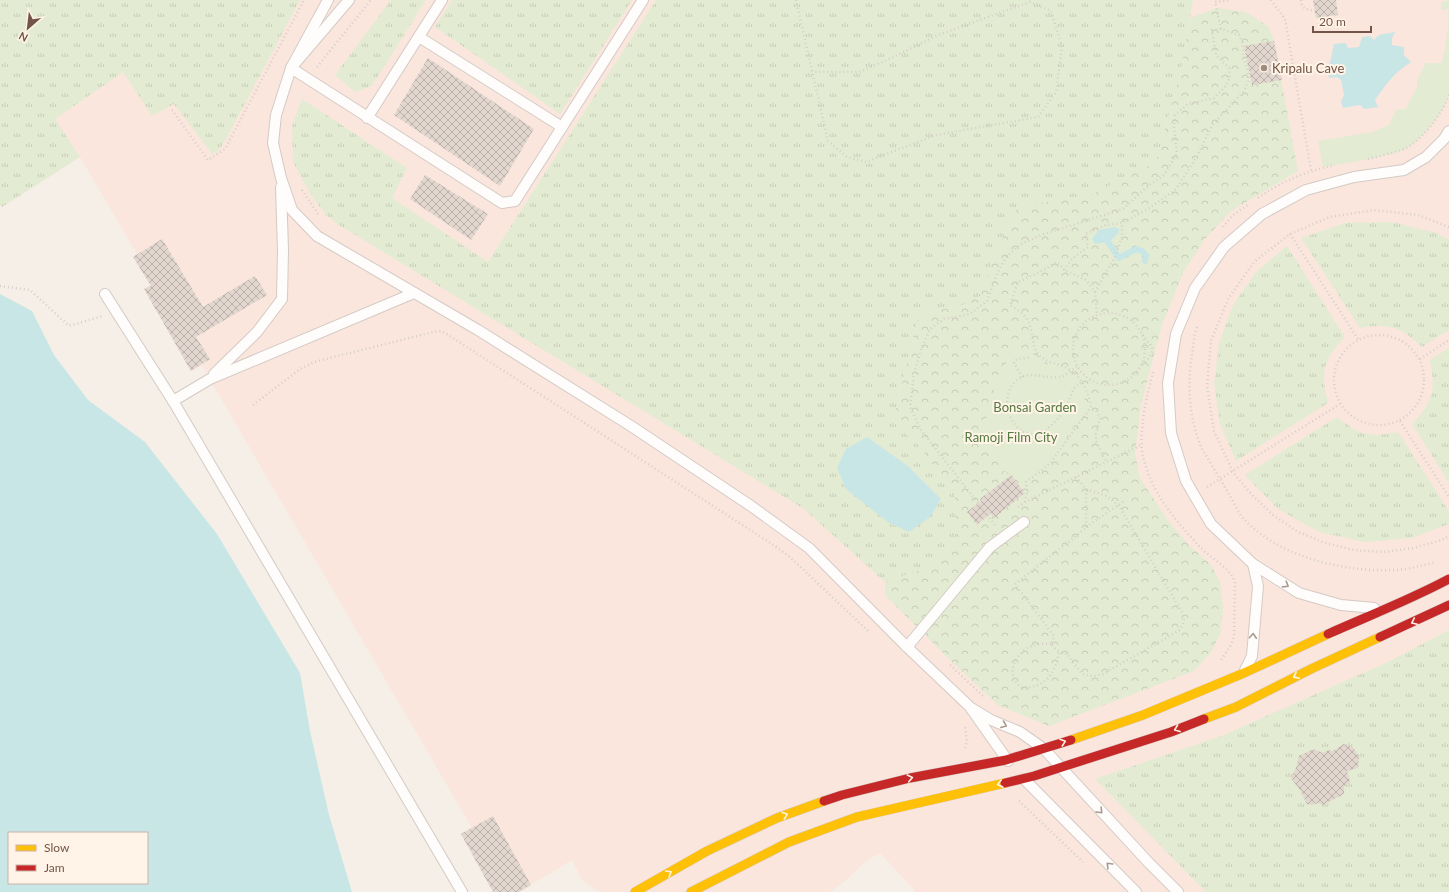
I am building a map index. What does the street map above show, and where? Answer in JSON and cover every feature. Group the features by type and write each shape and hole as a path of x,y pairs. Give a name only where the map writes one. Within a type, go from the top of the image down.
{"street":[{"path":"635,892 707,851 784,815 842,795 910,778 1006,760 1044,749 1143,715 1244,673 1383,609 1419,595 1449,579"},
{"path":"691,892 789,842 857,817 1060,768 1171,732 1236,707 1311,669 1449,605"}],"lane":[{"path":"328,0 291,68 276,115 273,143 281,178 292,210 317,236 525,360 618,418 751,506 809,548 907,647 970,707 991,720 1020,732 1044,749 1149,864 1178,892"},
{"path":"291,68 349,0"},
{"path":"368,118 442,0"},
{"path":"291,68 502,203 515,201 643,0"},
{"path":"419,37 562,127"},
{"path":"1383,609 1341,605 1299,593 1253,564 1211,524 1186,481 1172,433 1168,383 1176,334 1195,288 1224,247 1262,214 1306,190 1354,177 1404,170 1426,157 1449,131"},
{"path":"210,379 257,332 282,299 283,250 281,178"},
{"path":"173,401 210,379 414,293"},
{"path":"106,294 173,401 462,892"},
{"path":"907,647 990,547 1024,522"},
{"path":"1244,673 1252,656 1258,586 1253,564"},
{"path":"970,707 1006,760 1136,892"}],"path":[{"path":"172,110 208,160 225,149 304,0"},
{"path":"309,80 321,60 371,0"},
{"path":"796,0 812,72 828,141 847,157 866,162 936,135 1038,117 1056,92 1062,48 1051,11 1030,2 938,35 859,72 812,72"},
{"path":"1221,29 1216,1 1231,0"},
{"path":"1271,0 1285,20 1311,170"},
{"path":"1301,0 1302,6 1306,9 1315,10"},
{"path":"995,525 921,430 910,407 914,374 921,350 930,329 944,319 970,314 987,301 998,272 1007,256 1021,244 1044,234 1123,209 1148,186 1164,175 1177,153 1174,127 1175,115 1188,104 1214,98 1226,86 1230,77 1229,68 1216,55 1212,30 1221,29 1238,35 1243,43 1249,80 1244,91 1213,124 1196,158 1176,189 1148,209 1122,223 1106,225 1084,234 1088,247 1072,258 1064,270"},
{"path":"1361,160 1405,148 1415,141 1429,128 1447,101 1449,95"},
{"path":"1323,167 1337,165"},
{"path":"301,188 321,218"},
{"path":"1449,227 1418,215 1374,210 1330,217 1290,234 1254,262 1228,299 1211,341 1207,386 1214,430 1233,472 1252,495 1273,515 1298,532 1325,543 1354,550 1384,552 1413,548 1442,540 1449,536"},
{"path":"1097,315 1096,292 1119,248 1122,237 1122,223"},
{"path":"1290,234 1358,340"},
{"path":"1096,292 1086,280 1064,270 1060,264 1054,263 1046,269 1018,282 1010,305 1019,311 1027,320 1032,331 1035,349 1040,356 1064,367 1082,382 1088,393 1091,407 1096,410 1100,418 1096,441 1106,462"},
{"path":"0,286 30,290 69,326 117,312"},
{"path":"1109,313 1122,315 1132,322 1152,347 1153,352 1151,356 1132,376 1121,383 1109,385 1096,383 1077,367 1073,357 1072,347 1075,336 1080,327 1087,319 1097,315 1109,313"},
{"path":"1198,324 1195,331 1191,358 1190,380 1193,420 1198,441 1202,449 1242,516 1266,538 1320,562 1354,569 1394,570 1437,562"},
{"path":"253,405 300,369 314,362 442,331 775,546 790,558 871,634"},
{"path":"1140,331 1144,343 1144,356 1140,367"},
{"path":"1371,335 1386,335 1399,339 1411,348 1420,359 1424,373 1424,387 1420,400 1412,412 1400,420 1387,425 1374,425 1360,422 1349,414 1340,404 1334,390 1333,375 1337,361 1346,348 1358,340 1371,335"},
{"path":"1420,359 1449,340"},
{"path":"1022,377 1014,363 1015,360 1030,357"},
{"path":"1077,367 1060,377 1033,375 1022,377 1015,383 1009,392 1007,408 1009,415 1019,428 1031,434 1038,434 1040,430 1046,430 1065,410 1074,388 1082,382"},
{"path":"1194,495 1340,404"},
{"path":"1091,407 1052,462 1026,482 1027,491 1025,502 1143,444 1143,456 1150,478 1161,500 1198,544 1232,575 1235,582 1234,636 1231,645 1220,661"},
{"path":"1400,420 1449,497"},
{"path":"1038,434 1040,441 1047,441 1050,437 1046,430"},
{"path":"1059,652 1052,674 1038,685 1023,688 1012,676 1017,660 1022,653 1029,647 1041,643 1051,644 1059,652 1066,654 1082,674 1095,676 1103,674 1180,630 1184,624 1182,612 1119,506 1107,496 1086,489 1076,477"},
{"path":"1086,489 1086,528"},
{"path":"1051,644 1054,636 1015,584 1086,528 1126,500"},
{"path":"948,663 985,697"},
{"path":"960,752 964,749 967,742 967,733 964,724"},
{"path":"1018,801 1086,865"}],"shaded area":[{"name":"Ramoji Film City","path":"0,0 1449,0 1449,892 916,892 881,854 866,861 845,881 830,892 600,892 582,880 572,860 519,892 493,892 461,834 472,828 202,366 191,371 144,289 150,285 133,257 137,254 80,157 2,207 0,205"}],"green space":[{"path":"0,0 300,0 219,150 212,154 174,104 152,116 123,72 55,119 80,157 2,207 0,205"},
{"path":"391,0 426,0 372,86 355,92 335,75"},
{"path":"452,0 632,0 560,114 435,27"},
{"path":"656,0 1193,0 1181,70 1156,162 1091,195 1017,207 994,258 980,296 963,305 919,314 893,421 924,453 955,494 956,537 937,564 885,582 804,509 339,225 326,215 311,195 293,162 292,126 302,99 407,168 392,198 488,262"},
{"path":"1448,0 1449,95 1437,118 1425,133 1412,145 1405,149 1376,158 1323,167 1318,141 1373,132 1389,125 1396,110 1405,109 1417,88 1417,80 1426,63 1442,63 1447,36 1448,9 1442,10 1441,2"},
{"path":"1217,8 1246,12 1269,27 1274,41 1298,171 1231,211 1205,239 1183,273 1162,325 1141,405 1135,453 1140,478 1169,522 1187,543 1212,566 1220,582 1223,610 1220,634 1212,651 1194,671 1049,726 998,705 953,663 885,595 885,582 937,564 956,537 955,494 924,453 893,421 919,314 963,305 980,296 994,258 1017,207 1091,195 1156,162 1181,70 1190,18"},
{"path":"1392,222 1437,233 1449,240 1449,330 1422,347 1408,335 1394,328 1379,326 1360,328 1301,238 1345,223"},
{"path":"1287,246 1345,337 1332,353 1325,367 1324,383 1328,403 1236,461 1220,424 1214,384 1219,343 1233,305 1256,272"},
{"path":"1449,348 1449,483 1412,424 1425,409 1431,395 1433,380 1430,360"},
{"name":"Bonsai Garden","path":"1031,350 1040,361 1062,369 1072,377 1083,392 1086,409 1048,462 1026,478 1003,471 981,439 997,382 1007,361 1014,352"},
{"path":"1337,417 1352,428 1365,434 1380,435 1398,432 1449,511 1449,524 1412,538 1365,542 1319,532 1278,509 1245,475"},
{"path":"1449,630 1449,892 1206,892 1095,779 1224,735 1390,661"}],"water":[{"path":"1395,32 1392,38 1392,45 1404,47 1404,55 1411,62 1391,79 1375,100 1378,107 1364,109 1360,105 1343,108 1341,102 1344,95 1341,80 1337,77 1329,78 1327,66 1330,63 1334,44 1346,43 1348,48 1359,47 1362,37 1370,36 1374,40 1379,35"},
{"path":"1115,227 1119,229 1118,234 1108,242 1095,244 1092,239 1099,230"},
{"path":"0,294 32,311 54,355 88,400 145,442 217,534 300,673 310,731 329,815 352,892 0,892"},
{"path":"867,437 908,466 941,499 930,517 909,532 889,523 846,489 837,468 846,449"}],"building":[{"path":"1313,0 1336,0 1338,15 1316,18"},
{"name":"Kripalu Cave","path":"1274,41 1282,80 1252,85 1244,46"},
{"path":"428,58 534,129 500,186 394,115"},
{"path":"425,175 488,214 471,240 410,199"},
{"path":"162,239 203,307 255,276 267,295 196,337 210,359 191,371 144,289 151,286 133,257"},
{"path":"1011,475 1025,493 994,518 991,513 977,525 967,512 981,501 980,499"},
{"path":"1343,744 1353,747 1359,757 1358,768 1347,771 1350,781 1344,787 1344,794 1323,805 1318,803 1312,805 1307,804 1291,778 1296,768 1299,756 1313,749 1323,753 1328,750 1333,751"},
{"path":"493,816 531,885 519,892 493,892 461,834"}],"waterway":[{"path":"1108,242 1119,258 1136,249 1142,251 1146,255 1145,261"}],"traffic: slow":[{"path":"1071,740 1143,715 1244,673 1328,634"},
{"path":"1204,719 1236,707 1311,669 1380,637"},
{"path":"691,892 789,842 857,817 1005,783"},
{"path":"635,892 707,851 777,818 824,801"}],"traffic: jam":[{"path":"1328,634 1404,601 1449,579"},
{"path":"1380,637 1449,605"},
{"path":"1005,783 1034,776 1171,732 1204,719"},
{"path":"824,801 910,778 1006,760 1071,740"}],"place":[{"name":"Kripalu Cave","path":"1264,68"}]}
